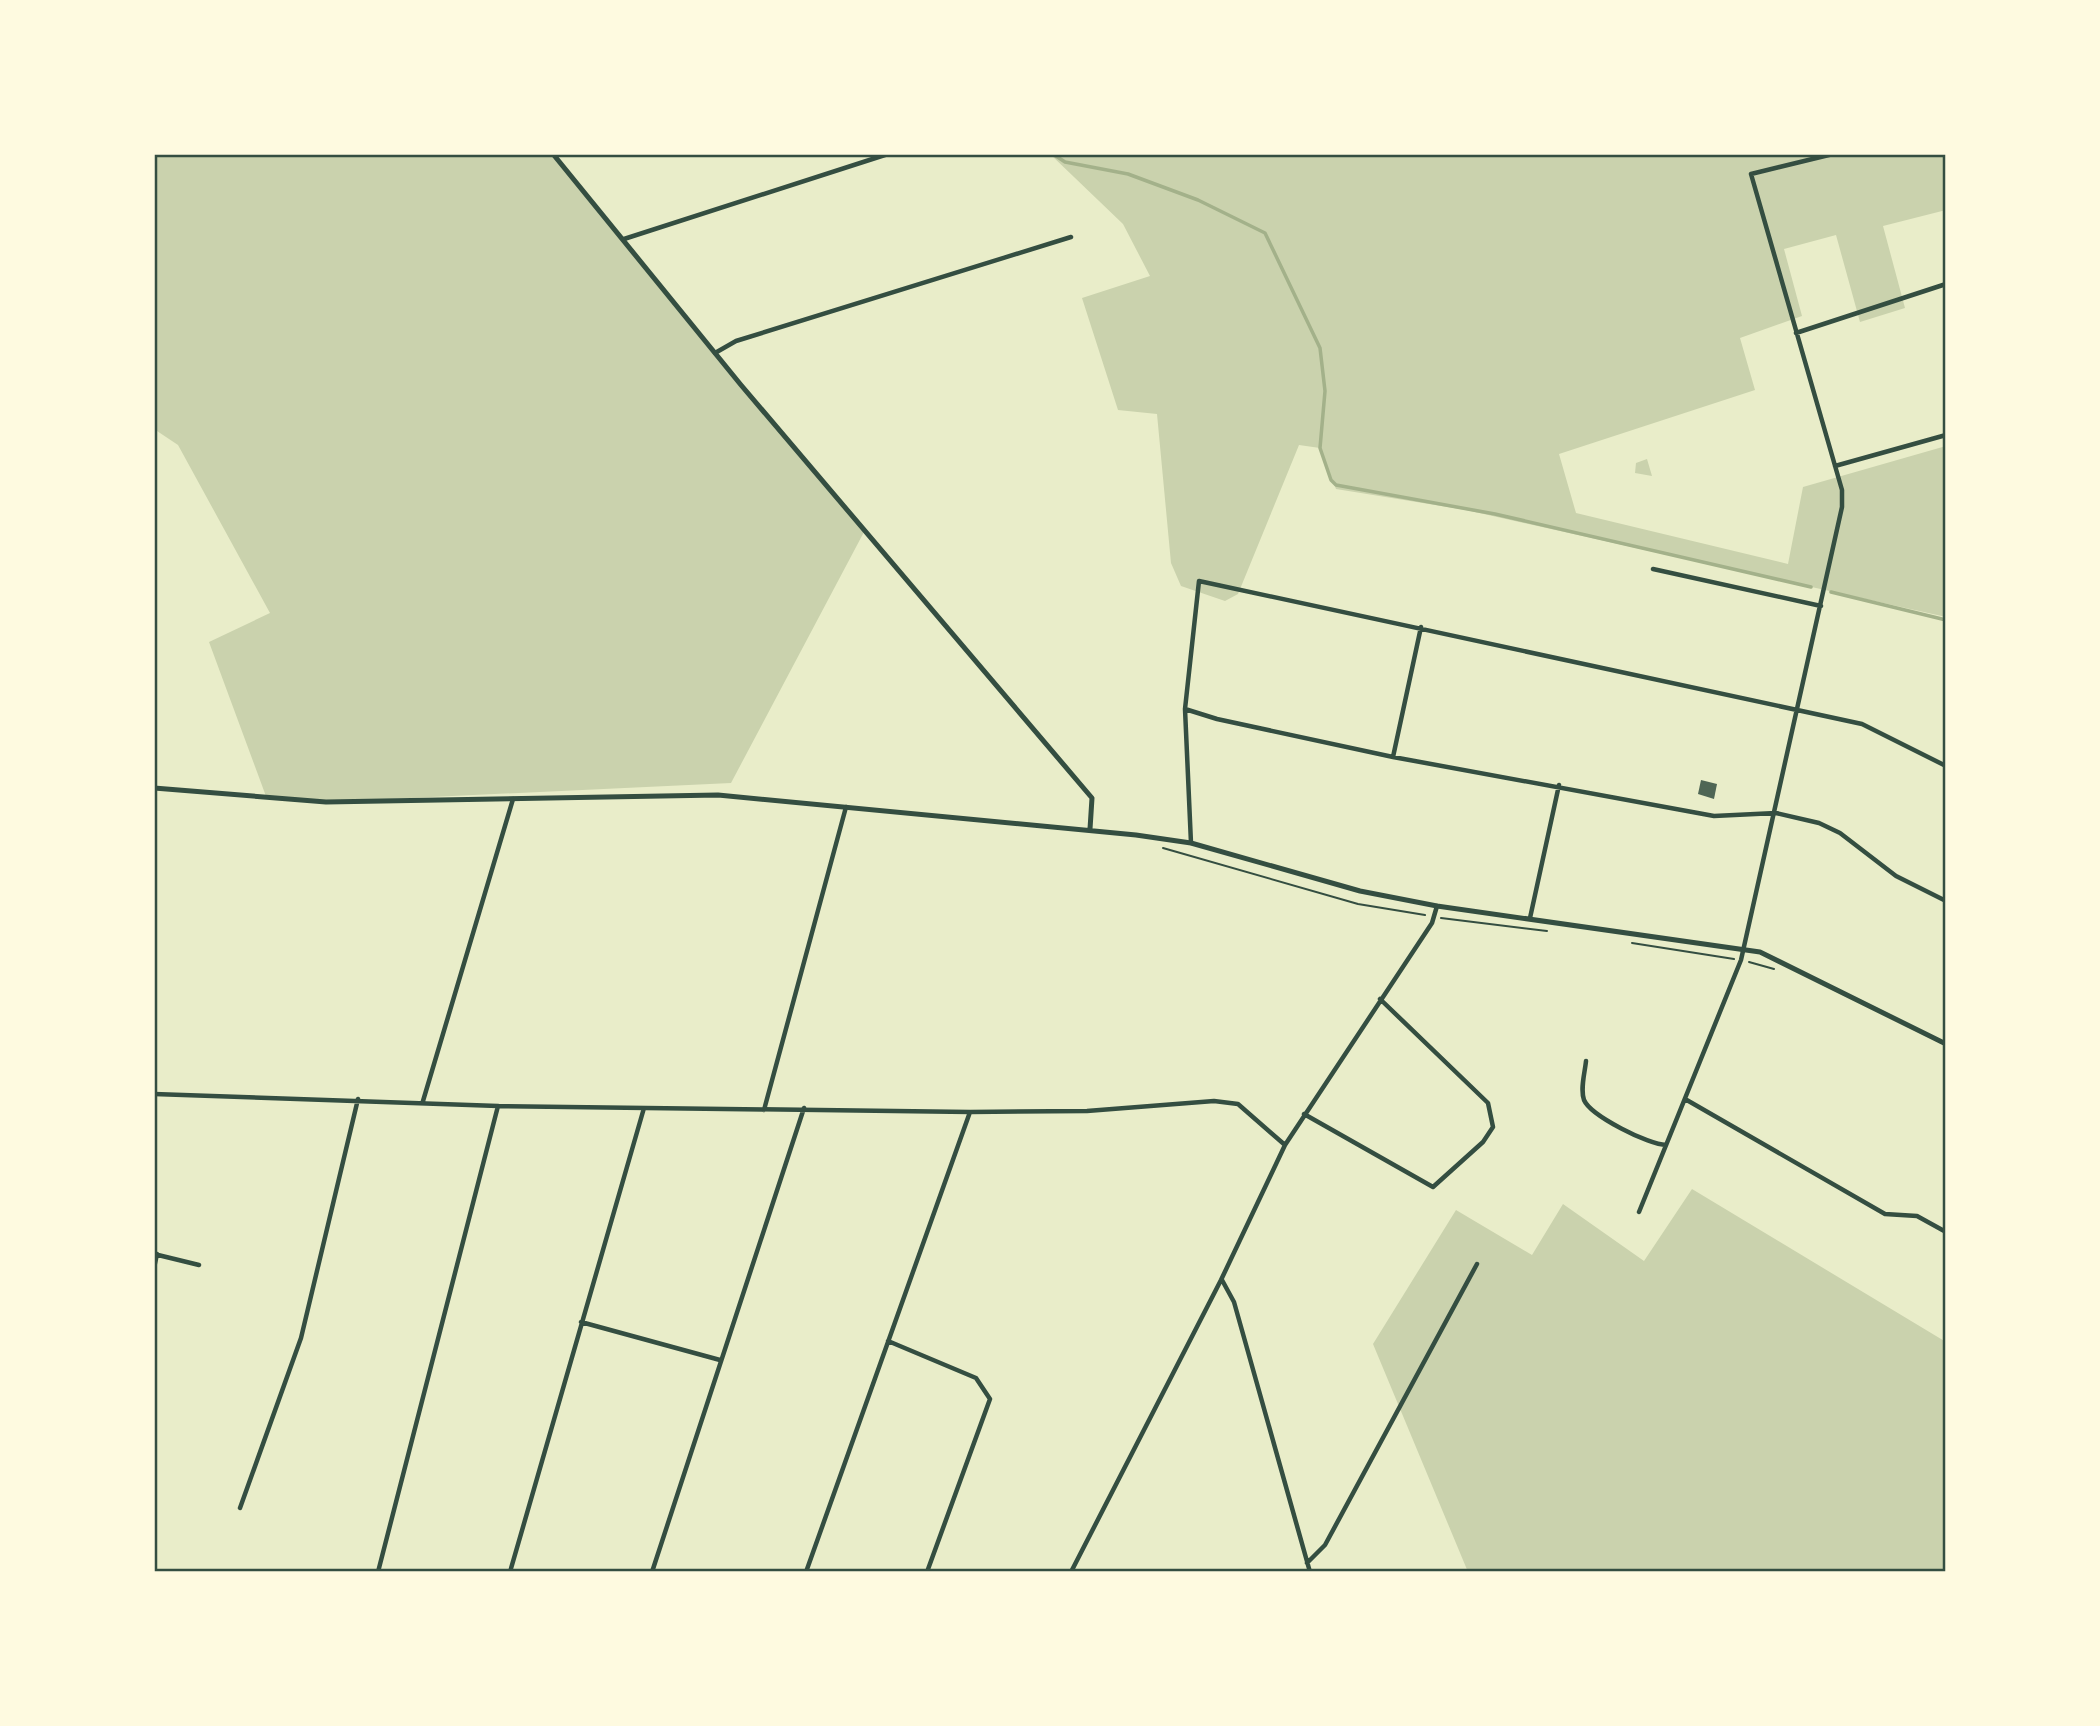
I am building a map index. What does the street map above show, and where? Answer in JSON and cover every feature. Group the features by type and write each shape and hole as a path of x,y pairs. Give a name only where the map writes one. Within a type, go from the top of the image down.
{"street":[{"path":"552,154 864,532 1091,798 1090,829"},
{"path":"624,239 888,154"},
{"path":"1639,1212 1741,960 1776,813 1842,507 1842,489 1751,174 1833,154"},
{"path":"715,353 736,341 1071,237"},
{"path":"1796,333 1946,284"},
{"path":"1835,466 1946,435"},
{"path":"1653,569 1821,606"},
{"path":"1191,843 1185,709 1199,581 1421,626 1862,724 1946,766"},
{"path":"1393,757 1421,626"},
{"path":"1185,709 1217,719 1393,757 1559,785 1714,816 1776,813 1819,823 1840,833 1896,876 1946,901"},
{"path":"1530,918 1559,785"},
{"path":"154,788 326,802 718,795 1090,829 1191,843 1360,891 1437,906 1743,948 1776,958 1946,1044"},
{"path":"422,1101 513,799"},
{"path":"764,1110 846,807"},
{"path":"1071,1572 1221,1279 1285,1145 1434,917 1437,906"},
{"path":"1304,1114 1433,1187 1488,1135 1493,1127 1488,1103 1380,999"},
{"path":"1586,1061 1583,1097 1589,1108 1652,1145 1666,1145"},
{"path":"154,1094 422,1101 498,1106 970,1112 1087,1111 1213,1101 1238,1104 1285,1145"},
{"path":"1685,1098 1885,1214 1917,1216 1946,1232"},
{"path":"240,1508 301,1338 358,1099"},
{"path":"378,1572 498,1106"},
{"path":"510,1572 644,1108"},
{"path":"652,1572 804,1108"},
{"path":"806,1572 970,1112"},
{"path":"154,1268 156,1254 199,1265"},
{"path":"1307,1563 1325,1545 1477,1264"},
{"path":"1221,1279 1234,1302 1310,1572"},
{"path":"581,1322 720,1360"},
{"path":"888,1341 976,1378 990,1399 926,1572"}],"path":[{"path":"1156,847 1358,904 1434,917 1557,932"},
{"path":"1624,942 1741,960 1778,970"}],"green space":[{"path":"154,154 553,154 864,532 731,783 326,802 267,799 209,642 270,613 178,445 154,429"},
{"path":"1050,154 1946,154 1946,210 1883,226 1905,308 1860,322 1836,235 1784,249 1802,316 1740,338 1755,390 1559,454 1576,513 1788,564 1803,487 1946,446 1946,617 1466,510 1336,489 1320,448 1299,445 1238,594 1225,601 1181,586 1171,563 1157,414 1118,410 1082,298 1150,276 1123,224"},
{"path":"1647,459 1652,476 1635,473 1636,463"},
{"path":"1692,1189 1946,1342 1946,1572 1468,1572 1373,1344 1456,1210 1532,1255 1563,1204 1644,1261"}],"building":[{"path":"1701,780 1717,784 1714,799 1698,794"}],"waterway":[{"path":"1053,154 1065,162 1128,174 1198,200 1265,233 1320,348 1325,391 1320,448 1331,480 1336,485 1495,514 1811,587"},
{"path":"1831,592 1946,620"}]}
